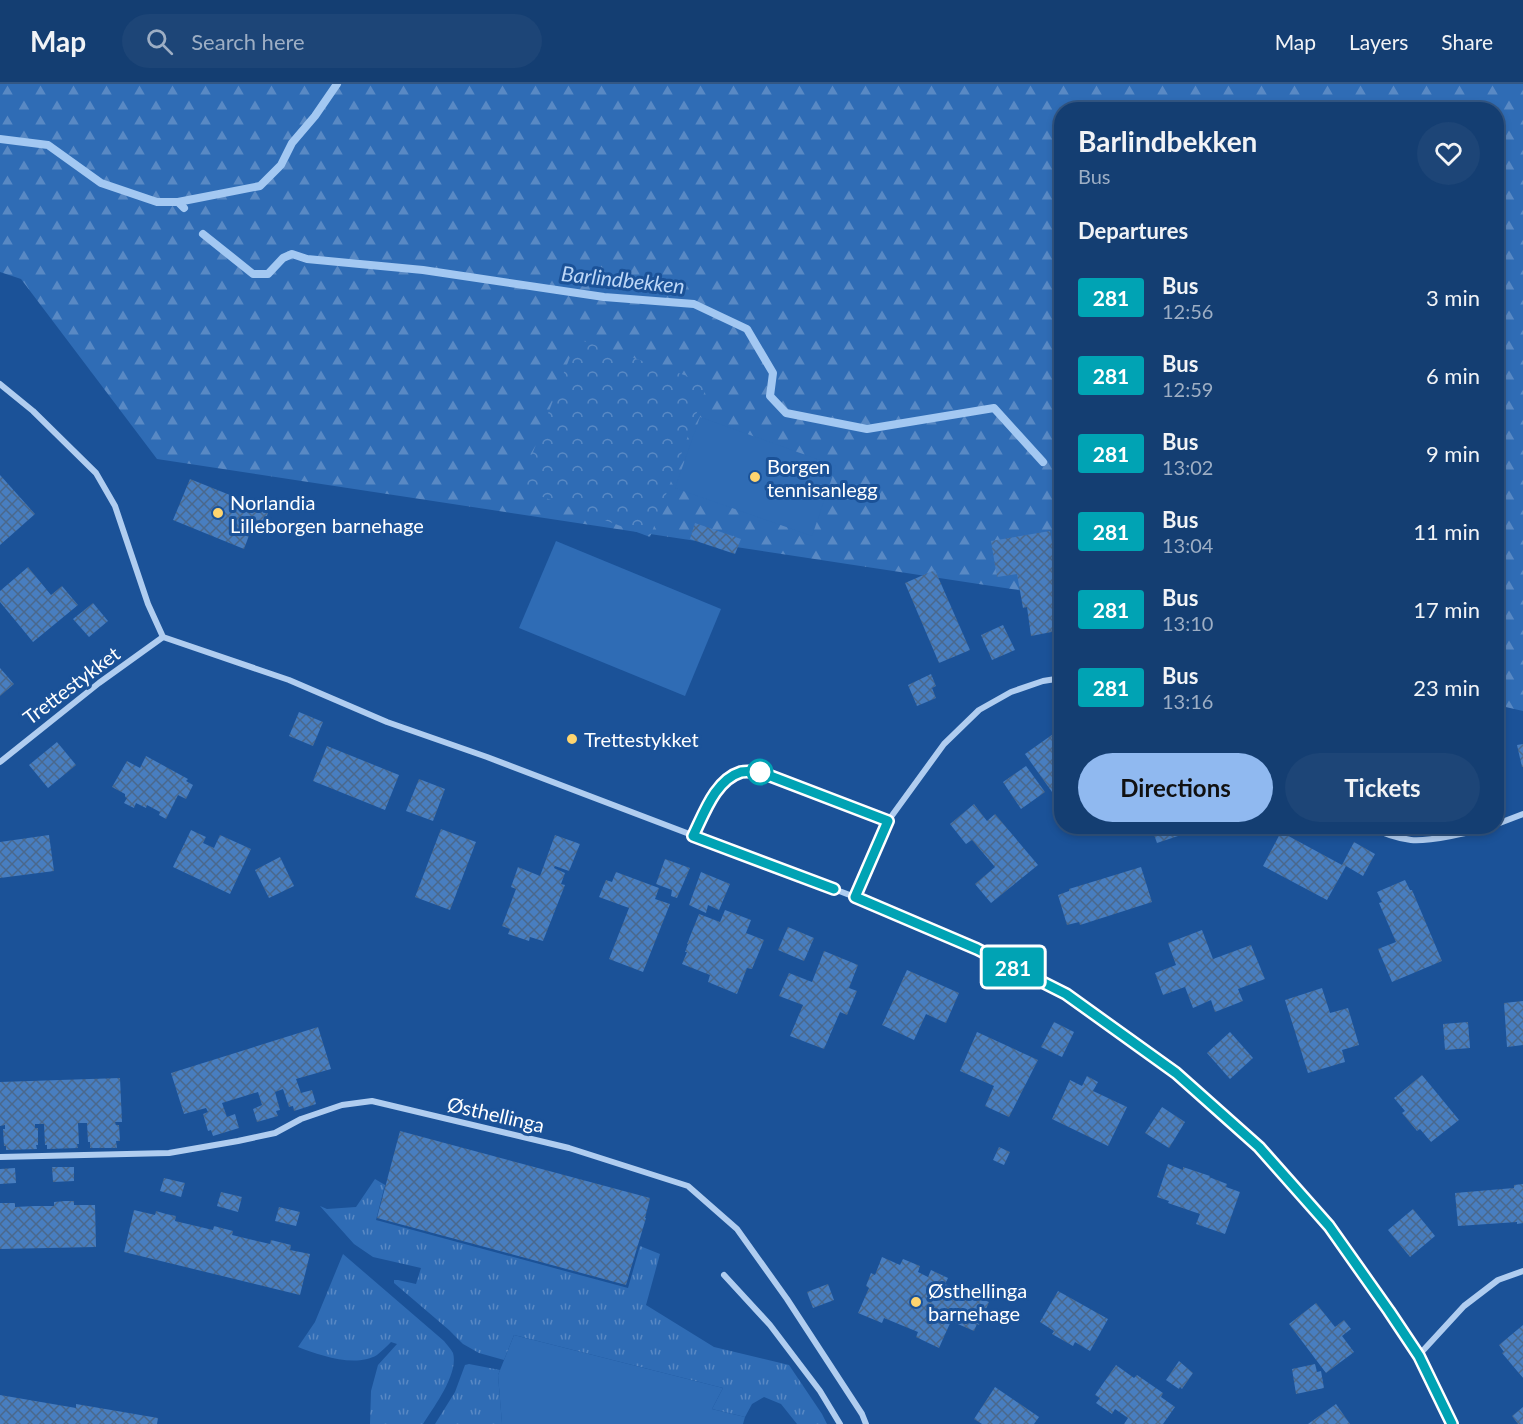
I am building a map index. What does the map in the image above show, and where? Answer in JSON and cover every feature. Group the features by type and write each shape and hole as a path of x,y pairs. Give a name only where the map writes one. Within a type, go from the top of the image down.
{"street":[{"path":"0,384 33,411 96,473 115,506 148,604 163,637 289,680 387,722 487,757 855,897 977,949 1066,994 1176,1073 1259,1147 1329,1226 1389,1311 1419,1356 1452,1424"},
{"name":"Trettestykket","path":"0,762 99,683 163,637"},
{"path":"855,897 888,821 944,744 979,710 1011,692 1054,679"},
{"path":"1504,821 1523,814"},
{"path":"1388,834 1412,840 1456,834"},
{"name":"Østhellinga","path":"0,1157 169,1153 275,1133 301,1119 342,1105 372,1101 569,1148 688,1186 737,1229 787,1299 867,1424"},
{"path":"1419,1356 1464,1306 1498,1280 1523,1271"},
{"path":"724,1275 770,1325 820,1391 840,1424"}],"green space":[{"path":"0,84 1523,84 1523,711 1504,707 1504,102 1054,102 1054,597 157,459 21,279 0,272"},
{"path":"577,339 708,383 650,537 519,488"},
{"name":"Borgen tennisanlegg","path":"700,417 836,466 812,536 675,488"},
{"path":"556,541 721,609 685,696 519,628"},
{"path":"375,1179 385,1185 376,1220 628,1288 640,1246 660,1254 646,1305 714,1347 789,1365 827,1424 797,1424 781,1404 764,1397 752,1404 745,1417 712,1409 723,1388 514,1335 504,1360 479,1353 463,1344 394,1283 394,1280 398,1280 416,1284 421,1268 373,1257 354,1244 320,1206 327,1209 356,1207"},
{"path":"343,1254 444,1341 453,1353 454,1361 449,1380 423,1424 370,1424 371,1391 378,1365 397,1344 391,1342 377,1355 358,1360 337,1359 298,1347 315,1322"},
{"path":"514,1335 723,1388 712,1409 745,1417 743,1424 502,1424 498,1375"},
{"path":"465,1365 500,1370 498,1375 503,1424 435,1424 455,1392"}],"building":[{"path":"0,475 35,514 0,545"},
{"path":"190,479 260,507 259,510 268,513 260,534 251,530 244,549 173,520"},
{"path":"695,523 741,539 735,554 690,539"},
{"path":"1050,531 1054,555 1054,632 1031,636 1027,607 1023,608 1017,574 997,577 991,541"},
{"path":"28,567 51,595 62,586 78,605 33,642 0,602 0,591"},
{"path":"935,570 970,650 939,663 905,583"},
{"path":"93,603 108,621 89,637 73,619"},
{"path":"1003,625 1015,650 992,660 981,635"},
{"path":"0,668 14,684 0,696"},
{"path":"931,674 936,686 932,688 936,698 917,706 908,685"},
{"path":"299,712 323,722 313,746 289,736"},
{"path":"1054,733 1054,795 1025,754"},
{"path":"57,742 76,765 48,788 29,765"},
{"path":"1523,744 1523,767 1522,767 1517,745"},
{"path":"327,746 399,775 385,810 313,781"},
{"path":"146,756 188,779 186,781 193,785 186,799 178,795 166,819 159,815 160,812 147,805 146,808 136,803 134,808 124,803 127,798 125,794 112,787 127,761 140,768"},
{"path":"1026,766 1045,792 1021,809 1003,782"},
{"path":"419,779 445,789 433,821 406,811"},
{"path":"974,804 987,821 995,814 1038,865 991,903 975,884 995,867 972,840 966,844 950,824"},
{"path":"441,829 476,842 450,910 415,897"},
{"path":"191,830 206,837 203,843 214,848 220,835 251,849 230,894 173,867"},
{"path":"1154,834 1184,834 1157,843"},
{"path":"1280,834 1285,834 1342,865 1354,842 1375,854 1363,876 1346,866 1327,900 1263,866"},
{"path":"49,835 54,871 0,878 0,842"},
{"path":"555,835 580,844 569,871 555,866 554,868 565,873 561,884 565,885 543,941 530,937 529,941 508,934 510,929 502,926 516,889 511,887 518,867 540,876"},
{"path":"280,857 294,886 269,898 255,870"},
{"path":"665,859 690,868 677,898 671,896 672,890 656,884"},
{"path":"1141,867 1152,902 1080,925 1079,922 1067,925 1058,895 1069,889"},
{"path":"616,872 659,888 655,899 670,904 643,972 609,959 629,908 599,897 606,880 612,882"},
{"path":"701,872 730,884 719,910 708,905 706,913 689,905"},
{"path":"1405,880 1412,890 1442,961 1392,982 1378,949 1396,942 1379,903 1382,902 1377,892"},
{"path":"725,910 751,920 746,933 764,940 752,969 747,968 737,994 708,982 710,975 682,964 699,914 720,922"},
{"path":"788,927 814,938 804,961 778,950"},
{"path":"1202,930 1213,959 1251,945 1265,979 1238,989 1243,1001 1215,1012 1211,1000 1193,1008 1185,987 1163,995 1155,973 1176,965 1168,943"},
{"path":"824,951 858,965 849,988 857,991 847,1015 840,1012 824,1049 790,1036 803,1005 779,996 789,973 812,982"},
{"path":"907,970 959,993 946,1023 926,1014 914,1040 882,1025"},
{"path":"1322,988 1330,1013 1348,1008 1359,1045 1342,1050 1345,1062 1308,1073 1285,1000"},
{"path":"1523,1001 1523,1045 1507,1047 1504,1003"},
{"path":"1054,1022 1074,1032 1062,1057 1041,1047"},
{"path":"1468,1022 1470,1048 1445,1050 1443,1024"},
{"path":"318,1027 331,1069 296,1079 301,1093 312,1090 316,1104 294,1111 293,1106 289,1107 283,1089 275,1092 280,1110 276,1111 278,1116 257,1122 253,1109 262,1105 258,1092 222,1103 227,1117 235,1114 239,1128 213,1136 211,1130 208,1131 203,1114 208,1112 206,1108 184,1114 171,1073"},
{"path":"977,1032 1038,1060 1009,1117 985,1106 994,1086 960,1071"},
{"path":"1230,1032 1253,1058 1230,1079 1207,1053"},
{"path":"1422,1075 1459,1120 1431,1142 1420,1129 1417,1131 1402,1113 1405,1111 1394,1098"},
{"path":"1087,1076 1098,1082 1093,1091 1127,1107 1108,1146 1052,1119 1070,1080 1082,1086"},
{"path":"120,1078 122,1122 115,1122 119,1125 120,1141 116,1141 117,1148 90,1148 87,1123 78,1123 78,1148 47,1149 44,1124 35,1124 35,1128 38,1128 37,1149 6,1150 3,1129 5,1125 0,1126 0,1082"},
{"path":"1162,1107 1185,1122 1169,1148 1145,1133"},
{"path":"400,1131 650,1198 626,1285 377,1218"},
{"path":"999,1147 1010,1152 1004,1165 993,1160"},
{"path":"1168,1164 1210,1176 1227,1184 1226,1187 1240,1192 1225,1234 1196,1224 1200,1214 1157,1197"},
{"path":"52,1167 74,1167 74,1181 53,1182"},
{"path":"15,1168 16,1183 0,1184 0,1169"},
{"path":"164,1178 185,1183 181,1197 160,1191"},
{"path":"1523,1184 1523,1223 1458,1226 1455,1193 1514,1188 1514,1185"},
{"path":"221,1192 242,1197 238,1212 217,1206"},
{"path":"74,1201 74,1205 95,1205 96,1247 0,1249 0,1203 15,1203 15,1207 54,1206 54,1202"},
{"path":"279,1207 300,1212 296,1226 275,1221"},
{"path":"1413,1209 1435,1236 1410,1257 1388,1230"},
{"path":"134,1210 155,1215 156,1211 176,1216 175,1221 213,1230 214,1226 233,1231 232,1235 270,1244 271,1240 291,1245 290,1250 310,1254 300,1295 124,1252"},
{"path":"882,1257 900,1265 903,1259 920,1266 918,1272 928,1277 931,1270 948,1278 945,1284 989,1302 979,1325 977,1324 974,1331 951,1321 939,1348 916,1337 918,1332 884,1318 882,1323 858,1313 869,1288 866,1286 871,1273 875,1275"},
{"path":"828,1284 834,1300 813,1308 807,1292"},
{"path":"1058,1291 1108,1319 1090,1351 1075,1342 1073,1346 1052,1334 1054,1331 1040,1322"},
{"path":"1316,1303 1335,1327 1344,1320 1351,1329 1342,1336 1354,1352 1326,1373 1289,1324"},
{"path":"1523,1325 1523,1378 1502,1353 1504,1352 1499,1345"},
{"path":"1179,1361 1193,1373 1182,1389 1166,1380"},
{"path":"1315,1364 1317,1372 1321,1371 1324,1388 1296,1394 1292,1369"},
{"path":"1116,1365 1134,1378 1137,1375 1163,1393 1161,1397 1175,1407 1163,1424 1124,1424 1128,1418 1115,1409 1112,1414 1096,1403 1100,1398 1095,1395"},
{"path":"995,1387 1039,1417 1034,1424 982,1424 974,1419"},
{"path":"0,1395 76,1408 76,1404 158,1418 157,1424 0,1424"},
{"path":"1336,1404 1350,1424 1308,1424"},
{"path":"1523,1407 1523,1424 1518,1424 1512,1416"}],"waterway":[{"path":"178,202 260,186 281,165 292,143 315,116 337,84"},
{"name":"Barlindbekken","path":"0,139 48,145 101,183 157,202 178,202 184,208"},
{"name":"Barlindbekken","path":"203,234 253,274 268,274 283,258 292,254 307,259 423,270 604,297 694,304 747,329 773,373 770,396 786,413 867,429 994,408 1043,462"}],"bus line":[{"name":"281","path":"834,889 693,836 715,793 729,779 742,772 760,772 888,821 855,897 977,949 1066,994 1176,1073 1259,1147 1329,1226 1419,1356 1452,1424"}],"place":[{"name":"Borgen tennisanlegg","path":"755,477"},
{"name":"Norlandia Lilleborgen barnehage","path":"218,513"},
{"name":"Trettestykket","path":"572,739"},
{"name":"Østhellinga barnehage","path":"916,1302"}]}
